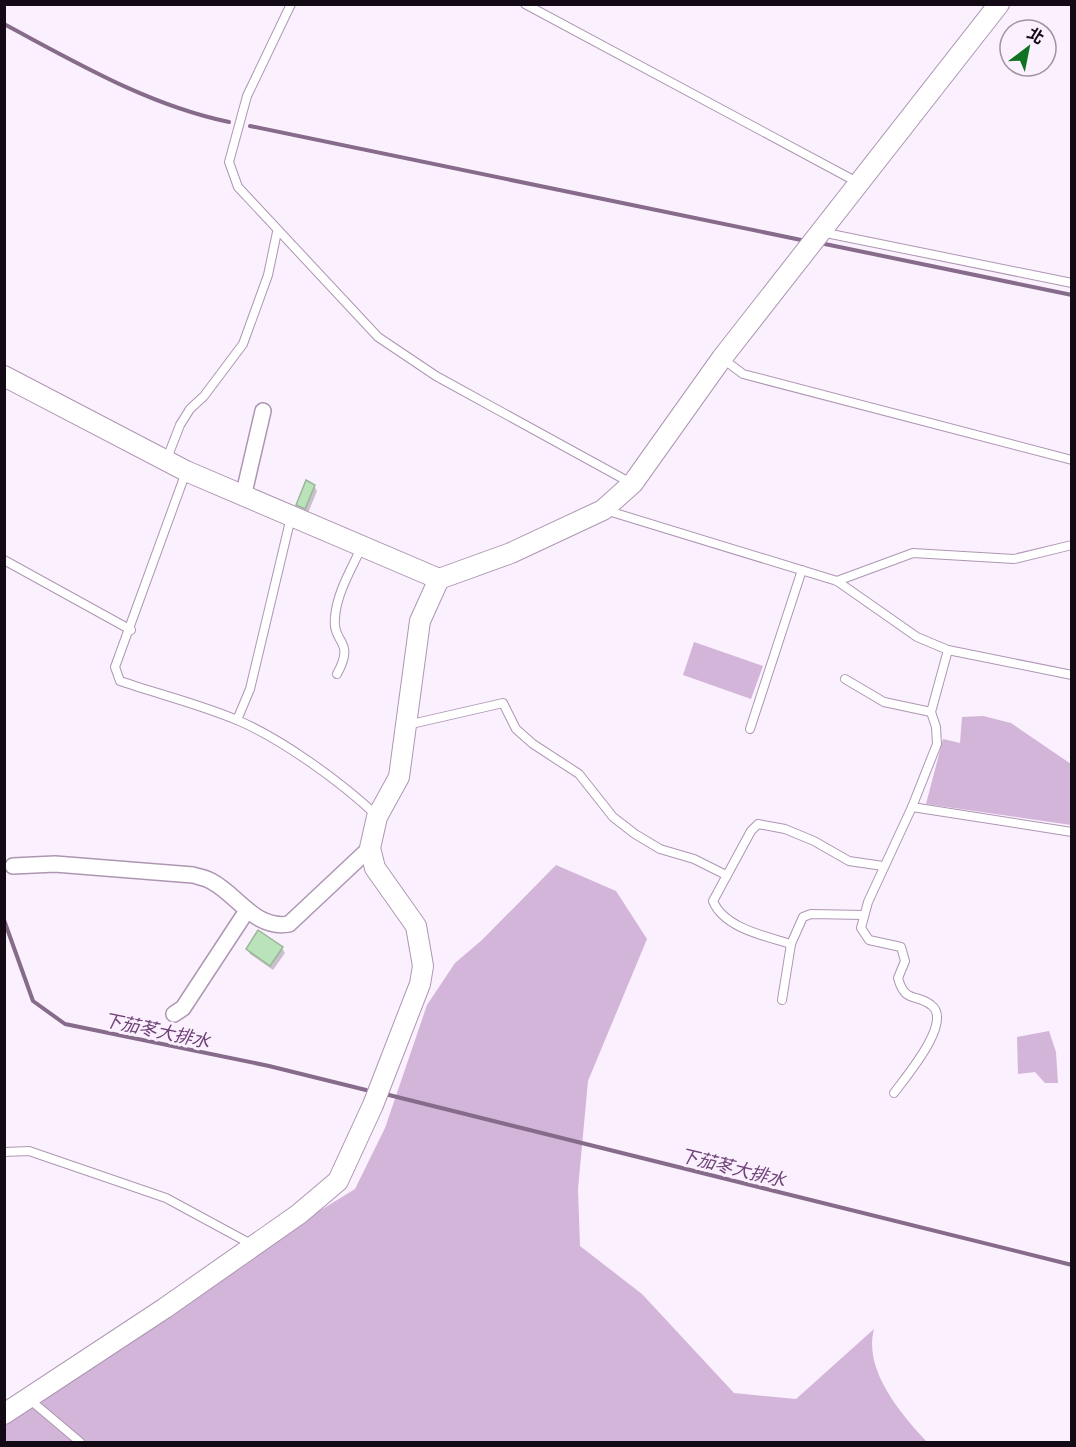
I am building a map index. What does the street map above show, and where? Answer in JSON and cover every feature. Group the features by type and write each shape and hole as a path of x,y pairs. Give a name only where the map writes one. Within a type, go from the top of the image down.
{"street":[{"path":"4,376 186,471 439,579 511,554 603,510 633,483 722,358 999,4"},
{"path":"243,497 263,411"},
{"path":"4,1414 165,1308 299,1214 338,1181 373,1105 420,984 423,966 421,942 416,926 375,868 370,848 377,816 399,777 420,621 439,579"},
{"path":"12,866 55,864 193,875 211,881 242,904 246,912 276,927 289,924 370,848"},
{"path":"174,1014 183,1008 246,912"}],"lane":[{"path":"291,4 247,96 229,162 238,187 277,232 378,337 436,376 633,483"},
{"path":"525,4 858,182"},
{"path":"166,461 180,425 190,409 204,396 243,344 268,275 277,232"},
{"path":"820,232 1071,283"},
{"path":"722,358 743,374 1071,460"},
{"path":"186,471 115,667 120,681 237,720 284,746 351,792 377,816"},
{"path":"603,510 837,581 917,637 948,650 1071,675"},
{"path":"237,720 250,689 291,517"},
{"path":"337,674 346,658 344,647 336,630 335,617 344,585 363,545"},
{"path":"837,581 913,553 1014,559 1071,545"},
{"path":"4,560 130,630"},
{"path":"750,729 802,570"},
{"path":"894,1093 928,1045 937,1027 936,1011 931,1004 915,1000 901,989 898,978 906,961 901,947 869,940 861,928 883,866 912,807 937,744 932,712 948,650"},
{"path":"845,679 884,702 932,712"},
{"path":"405,725 502,703 516,729 533,744 579,774 613,817 635,834 660,849 694,859 726,875"},
{"path":"912,807 1071,832"},
{"path":"791,944 751,932 718,913 713,901 726,875 758,824 784,829 804,837 849,861 883,866"},
{"path":"782,1000 791,944 803,917 811,914 864,915"},
{"path":"4,1152 29,1151 166,1198 253,1245"},
{"path":"28,1398 80,1443"}],"shaded area":[{"path":"694,642 763,666 751,699 683,675"},
{"path":"983,716 1011,723 1071,764 1071,825 926,804 943,739 960,743 962,717"},
{"path":"556,865 616,891 647,939 588,1081 578,1189 580,1246 642,1294 734,1393 796,1399 874,1329 872,1344 879,1375 896,1405 927,1442 5,1442 5,1404 355,1189 385,1128 427,1005 455,963 482,940"},
{"path":"1049,1031 1056,1052 1058,1083 1045,1083 1035,1072 1018,1074 1017,1037"}],"building":[{"path":"306,480 315,485 305,509 296,505"},
{"path":"258,930 283,947 270,966 246,949"}],"waterway":[{"path":"4,24 86,68 141,94 199,115 229,122"},
{"path":"250,126 806,241"},
{"path":"820,243 1072,295"},
{"name":"下茄苳大排水","path":"4,920 33,1001 65,1024 269,1066 366,1090"},
{"name":"下茄苳大排水","path":"389,1095 1072,1265"}]}
